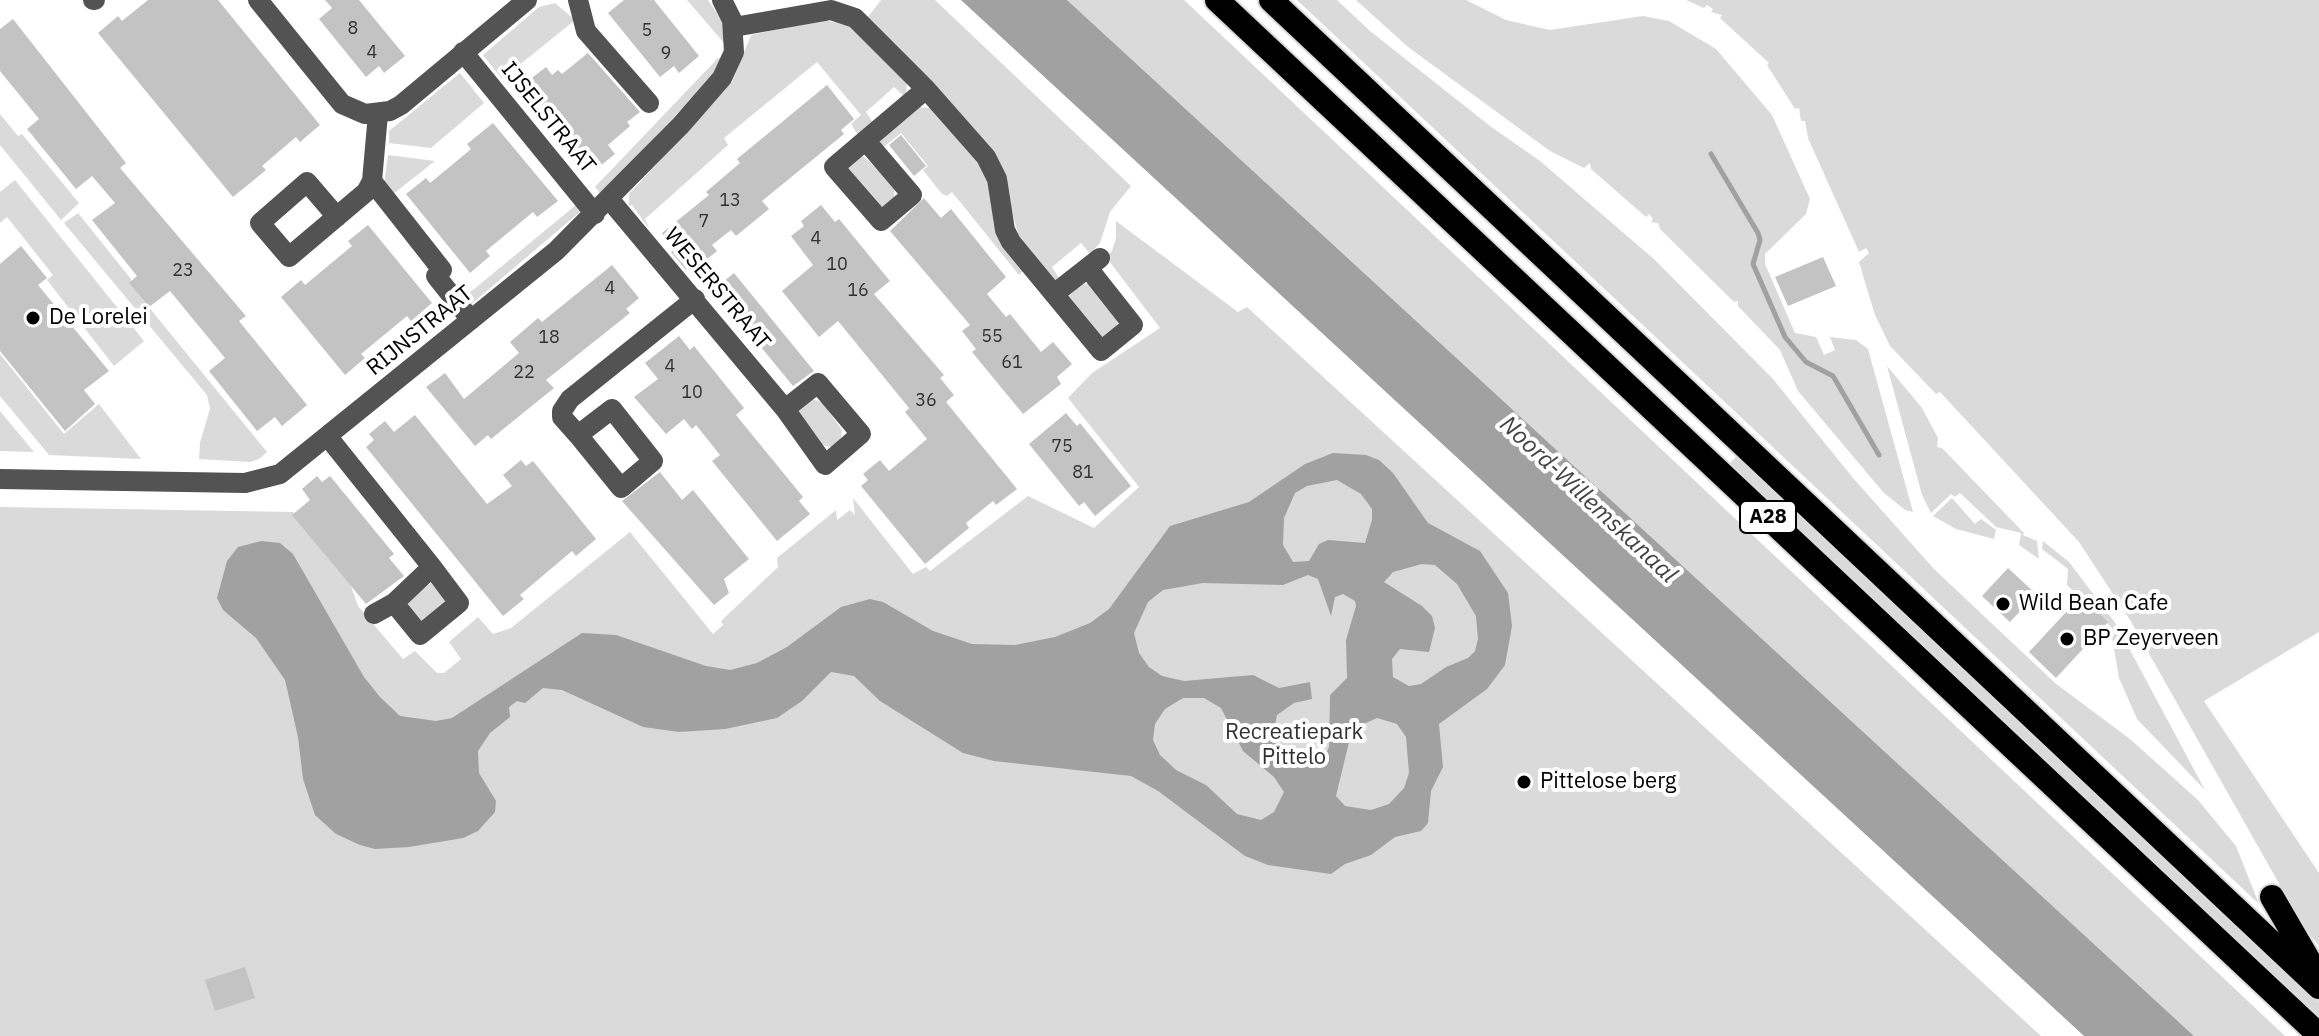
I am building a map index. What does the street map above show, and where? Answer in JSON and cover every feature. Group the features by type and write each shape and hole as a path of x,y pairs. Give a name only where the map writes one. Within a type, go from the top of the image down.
{"highway":[{"name":"A28","path":"1217,0 2319,1035"},
{"name":"A28","path":"1271,0 2319,987"},
{"path":"2272,897 2319,978"}],"street":[{"path":"258,0 342,104 365,114 378,114 401,105 527,0"},
{"path":"578,0 586,31 649,103"},
{"path":"722,0 734,27 821,11 840,11 855,18 926,89 991,165 997,179 1005,230 1054,294 1101,351 1133,325 1094,263 1054,294"},
{"name":"RIJNSTRAAT","path":"0,479 245,483 280,474 471,320 603,207 722,78 734,52 734,27"},
{"name":"IJSELSTRAAT","path":"463,52 603,207"},
{"path":"866,141 926,89"},
{"path":"337,217 366,192 372,181 378,114"},
{"path":"372,181 442,270 436,276 471,320"},
{"name":"WESERSTRAAT","path":"603,207 695,299 785,409"},
{"path":"578,435 562,417 565,405 695,299"},
{"path":"328,437 459,603 420,635 394,603"},
{"path":"374,614 394,603 432,567"}],"green space":[{"path":"687,0 708,0 722,21 724,43"},
{"path":"881,0 935,0 1131,186 1110,212 1100,243 1090,254 1081,243 1052,267 1060,280 1057,282 1020,241 1001,171 864,22"},
{"path":"1067,0 1184,0 2285,1036 2194,1036"},
{"path":"1297,0 1337,0 1370,31 1490,126 1540,161 1655,260 1773,379 1853,478 1934,569 2055,683 2130,739 2198,800 2236,846 2259,904"},
{"path":"1356,0 1466,0 1506,20 1550,30 1643,16 1669,21 1716,49 1772,115 1810,199 1806,214 1765,254 1765,264 1795,333 1816,337 1824,355 1835,350 1830,337 1856,340 1868,349 1913,512 1905,510 1883,492 1798,391 1780,350 1738,306 1738,301 1734,302 1660,229 1658,223 1651,222 1653,219 1649,214 1646,217 1591,169 1590,163 1584,168 1550,151 1408,47"},
{"path":"1686,0 2319,0 2319,632 2204,701 2319,873 2319,946 2303,926 2130,620 2079,542 1940,392 1936,394 1890,346 1875,315 1859,262 1869,253 1866,248 1859,252 1808,138 1799,108 1795,109 1767,65 1769,63 1720,18 1722,15 1711,12 1713,9 1707,5 1704,8"},
{"path":"555,3 575,20 502,79 483,55 539,7"},
{"path":"821,20 847,24 907,81 906,98 894,87 866,112 873,123 858,135 851,124 861,115 817,62 724,138 728,145 645,219 650,230 632,205 629,206 629,194 732,82 751,35"},
{"path":"721,58 711,78 601,194 595,187"},
{"path":"460,73 484,103 431,148 389,143 389,131"},
{"path":"918,107 931,108 984,168 1023,271 1019,275 952,192 947,196 942,194 923,170 928,166 901,133 881,149 879,140"},
{"path":"0,114 18,136 22,134 79,203 61,220 0,145"},
{"path":"388,155 435,161 392,195 384,185"},
{"path":"862,155 895,186 894,199 885,207 879,209 848,172 847,166"},
{"path":"15,180 144,341 114,366 47,280 53,275 7,217 0,223 0,192"},
{"path":"576,205 581,211 468,307 462,299"},
{"path":"78,213 131,279 134,289 267,452 259,459 250,462 199,459 200,443 210,409 207,395 64,223"},
{"name":"Recreatiepark Pittelo","path":"1116,221 1238,312 1247,307 2041,1036 0,1036 0,507 293,512 351,586 358,606 403,659 415,651 437,673 444,673 461,659 449,642 478,617 493,634 511,628 630,532 713,634 723,625 721,621 778,567 777,558 836,510 837,520 850,510 855,515 853,498 913,574 926,567 930,571 1028,496 1094,528 1139,487 1068,398 1092,373 1160,328 1106,257 1112,251 1116,238"},
{"path":"1082,283 1089,284 1118,321 1116,331 1098,339 1068,297"},
{"path":"0,354 64,434 99,404 141,459 49,455 0,396"},
{"path":"1887,366 1922,408 1938,438 1937,447 1942,448 2023,535 2037,541 2039,559 2019,545 2021,533 1996,527 1960,493 1955,497 1951,494 1931,513 1922,495"},
{"path":"812,399 822,402 842,430 841,438 831,447 822,445 797,412"},
{"path":"0,411 34,452 0,451"},
{"path":"1738,455 2319,1002 2319,1018 1730,463"},
{"path":"1952,498 1975,524 1981,519 1996,530 1994,539 1956,529 1933,516"},
{"path":"2043,541 2069,562 2116,624 2205,790 2137,719 2119,678 2110,626 2067,585 2068,569 2042,549"},
{"path":"431,583 447,601 419,624 405,601"}],"water":[{"name":"Noord-Willemskanaal","path":"961,0 1067,0 2194,1036 2084,1036"},
{"path":"1333,453 1366,455 1379,460 1393,473 1428,523 1480,551 1508,593 1512,626 1505,665 1487,689 1439,724 1443,767 1431,791 1428,823 1421,831 1395,837 1371,855 1345,864 1331,874 1268,865 1245,856 1158,791 1131,776 994,761 963,753 880,701 854,676 831,672 802,701 777,718 725,729 679,732 643,727 562,690 543,688 525,703 517,701 509,707 510,717 490,733 478,751 479,773 496,801 495,812 478,831 463,838 375,849 336,834 315,815 303,779 298,737 285,680 256,638 223,610 217,598 227,561 238,547 261,541 280,543 293,554 364,677 380,697 400,716 436,721 452,718 582,633 616,635 706,666 730,670 757,663 787,647 841,607 870,599 883,602 933,631 972,644 1015,645 1055,637 1090,623 1109,609 1170,526 1249,502 1305,464","holes":["1337,480 1361,494 1372,509 1365,543 1328,540 1319,544 1309,561 1293,562 1283,545 1284,518 1295,493 1307,486","1422,564 1435,565 1457,584 1476,616 1478,639 1475,651 1421,684 1409,686 1393,677 1392,659 1400,649 1429,652 1435,628 1432,616 1422,606 1384,582 1393,572","1308,575 1318,579 1331,616 1335,597 1343,594 1355,601 1356,606 1346,640 1347,678 1330,695 1329,747 1320,765 1314,767 1298,764 1273,737 1277,715 1294,703 1312,699 1310,682 1279,688 1253,675 1184,681 1162,676 1149,667 1139,653 1134,633 1148,602 1163,590 1203,583 1283,585","1183,698 1204,698 1221,708 1243,751 1274,777 1284,792 1274,812 1261,820 1237,814 1206,785 1176,770 1160,755 1153,740 1155,724 1165,709","1377,718 1397,724 1406,737 1409,773 1404,788 1389,804 1371,810 1345,806 1336,796 1350,738 1357,727"]}],"building":[{"path":"148,0 218,0 320,125 300,142 296,137 262,166 266,170 233,197 98,33 118,16 122,21"},
{"path":"325,0 359,0 405,56 384,73 379,66 366,77 319,19 332,8"},
{"path":"624,0 654,0 699,56 679,73 674,66 660,77 608,13"},
{"path":"13,19 126,163 120,168 246,316 239,321 307,405 282,426 275,417 257,431 209,371 225,358 170,291 149,307 129,283 137,276 92,220 115,203 92,176 76,189 27,129 39,119 0,71 0,29"},
{"path":"588,53 640,112 627,122 630,126 608,145 615,154 595,170 531,92 536,88 529,80 546,67 552,75 558,70 562,74"},
{"path":"827,85 854,119 841,130 844,134 762,201 769,209 736,236 731,230 712,245 717,251 706,260 703,255 686,270 671,252 675,249 662,233 709,195 706,192 740,163 737,159"},
{"path":"493,123 558,201 537,217 533,212 486,251 490,256 470,273 406,194 426,178 430,183 471,149 467,144"},
{"path":"901,135 926,166 914,176 889,145"},
{"path":"924,198 941,218 951,209 1006,277 987,294 1006,317 1010,314 1041,352 1053,342 1072,364 1057,377 1061,384 1023,414 972,352 976,349 962,331 970,325 890,231"},
{"path":"821,205 835,222 839,219 890,281 874,294 944,375 940,378 954,395 946,402 1017,489 996,505 993,501 966,523 969,528 925,564 861,486 868,480 863,474 880,460 889,471 927,439 905,412 909,408 838,321 819,337 782,291 813,265 791,236 804,226 801,221"},
{"path":"368,225 432,303 411,321 407,316 361,354 365,358 345,375 281,297 301,280 305,285 352,246 348,241"},
{"name":"De Lorelei","path":"21,246 47,278 38,285 109,371 84,390 95,404 65,431 0,351 0,264"},
{"path":"1823,257 1836,286 1788,306 1775,277"},
{"path":"612,265 639,298 626,309 630,313 546,380 554,388 491,439 488,435 475,446 426,387 445,373 464,399 519,353 510,342 538,318 542,322"},
{"path":"734,273 814,371 793,386 719,296 723,293 718,286"},
{"path":"679,336 690,350 694,346 744,408 736,415 803,497 799,501 810,514 777,541 712,461 720,455 696,425 692,429 684,419 666,434 634,397 658,379 645,363"},
{"path":"1066,413 1077,426 1080,423 1131,486 1095,516 1084,502 1079,506 1029,444"},
{"path":"415,415 487,504 512,486 503,475 521,460 526,466 533,461 596,539 576,556 572,551 520,595 524,599 503,616 366,447 374,440 369,434 385,421 394,432"},
{"path":"660,472 682,500 693,490 749,559 724,579 729,593 714,605 622,501"},
{"path":"317,476 322,482 330,476 394,554 389,558 404,576 366,604 292,515 310,500 302,489"},
{"path":"2008,568 2036,594 2010,622 1982,596"},
{"path":"2081,596 2108,622 2056,678 2029,652"},
{"path":"245,967 255,998 215,1011 205,980"}],"waterway":[{"path":"1711,154 1758,233 1760,240 1753,264 1785,337 1806,362 1833,376 1879,455"}],"place":[{"name":"De Lorelei","path":"33,318"},
{"name":"Wild Bean Cafe","path":"2003,604"},
{"name":"BP Zeyerveen","path":"2067,639"},
{"name":"Pittelose berg","path":"1524,782"}]}
